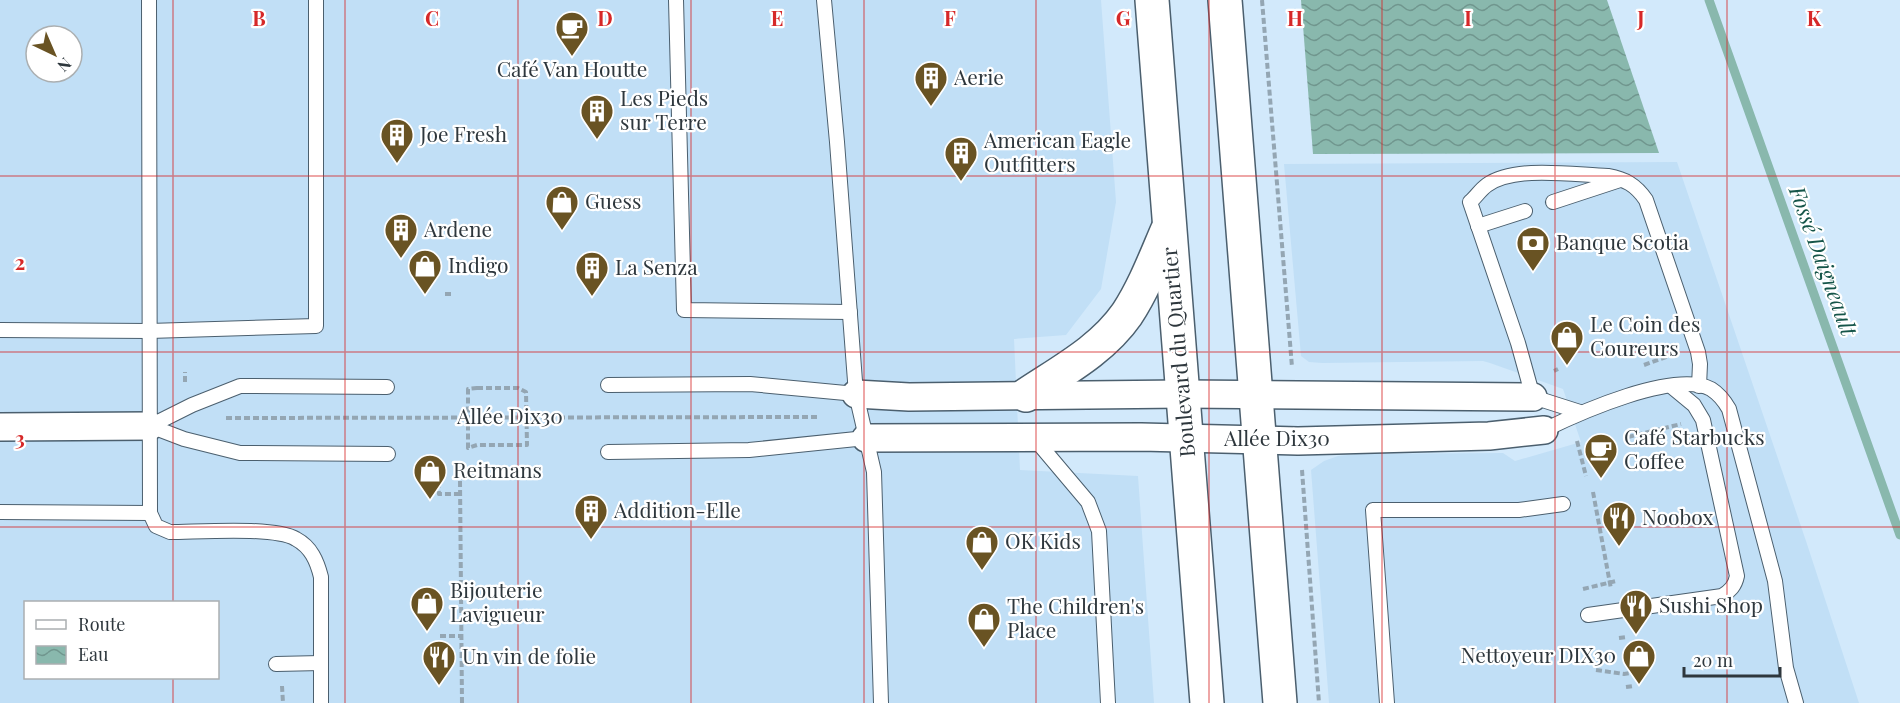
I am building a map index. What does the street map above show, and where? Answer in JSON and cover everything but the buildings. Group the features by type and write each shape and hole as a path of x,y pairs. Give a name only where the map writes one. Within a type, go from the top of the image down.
{"main road":[{"name":"Boulevard du Quartier","path":"1152,0 1207,703"},
{"path":"1225,0 1280,703"},
{"path":"1026,394 1084,357 1126,315 1141,289 1169,226"}],"street":[{"name":"Allée Dix30","path":"856,394 909,397 1183,394 1533,397"},
{"path":"0,427 150,426"},
{"name":"Allée Dix30","path":"866,438 1259,440 1489,436 1544,430"}],"lane":[{"path":"149,0 150,513 156,526 170,532 273,532 295,538 304,544 317,562 321,577 321,703"},
{"path":"0,330 149,331 316,326 316,0"},
{"path":"676,0 684,310 850,312"},
{"path":"824,0 856,394 874,472 881,703"},
{"path":"1580,412 1533,397 1470,202 1487,185 1498,179 1519,174 1608,176 1622,179 1635,186 1646,200 1698,352 1699,386"},
{"path":"1553,202 1622,179"},
{"path":"1478,226 1525,211"},
{"path":"608,385 750,384 856,394"},
{"path":"150,426 192,405 240,386 387,387"},
{"path":"1588,615 1722,596 1736,582 1737,576 1703,420 1694,405 1671,386"},
{"path":"1544,430 1580,412 1639,393 1671,386 1699,386 1710,389 1719,396 1729,410 1775,581 1786,668 1796,703"},
{"path":"150,426 184,439 240,453 388,454"},
{"path":"608,452 749,450 866,438"},
{"path":"1034,438 1088,502 1099,531 1108,703"},
{"path":"1387,703 1373,510 1520,510 1563,504"},
{"path":"0,512 150,513"},
{"path":"276,664 321,663"}],"path":[{"path":"1262,0 1291,358"},
{"path":"445,294 453,294"},
{"path":"1635,368 1669,356 1673,344"},
{"name":"Allée Dix30","path":"518,388 526,392 526,417 527,445 477,445 468,448 468,389 518,388"},
{"name":"Allée Dix30","path":"221,418 824,417"},
{"path":"1628,437 1690,422"},
{"path":"1577,441 1586,476"},
{"path":"460,481 462,703"},
{"path":"438,482 439,494 461,494"},
{"path":"1303,482 1319,703"},
{"path":"1593,492 1598,505 1607,550 1613,598"},
{"path":"1583,589 1616,581"},
{"path":"440,636 462,636"},
{"path":"1619,638 1627,637"},
{"path":"1596,670 1632,673"},
{"path":"1626,687 1633,686"},
{"path":"455,688 462,688"}],"shaded area":[{"path":"0,0 1101,0 1116,202 1101,289 1066,335 1014,339 1020,470 1138,476 1154,703 0,703"},
{"path":"1677,162 1859,703 1329,703 1311,470 1324,461 1338,456 1357,454 1503,453 1515,461 1581,442 1563,389 1490,363 1483,361 1322,363 1309,362 1301,356 1284,164"}],"water":[{"path":"1301,0 1607,0 1659,153 1313,154"}],"waterway":[{"name":"Fossé Daigneault","path":"1709,0 1900,535"}],"place":[{"name":"Café Van Houtte","path":"572,57"},
{"name":"Aerie","path":"931,107"},
{"name":"Les Pieds sur Terre","path":"597,140"},
{"name":"Joe Fresh","path":"397,164"},
{"name":"American Eagle Outfitters","path":"961,182"},
{"name":"Guess","path":"562,231"},
{"name":"Ardene","path":"401,259"},
{"name":"Banque Scotia","path":"1533,272"},
{"name":"Indigo","path":"425,295"},
{"name":"La Senza","path":"592,297"},
{"name":"Le Coin des Coureurs","path":"1567,366"},
{"name":"Café Starbucks Coffee","path":"1601,479"},
{"name":"Reitmans","path":"430,500"},
{"name":"Addition-Elle","path":"591,540"},
{"name":"Noobox","path":"1619,547"},
{"name":"OK Kids","path":"982,571"},
{"name":"Bijouterie Lavigueur","path":"427,632"},
{"name":"Sushi Shop","path":"1636,635"},
{"name":"The Children's Place","path":"984,648"},
{"name":"Nettoyeur DIX30","path":"1639,685"},
{"name":"Un vin de folie","path":"439,686"}]}
